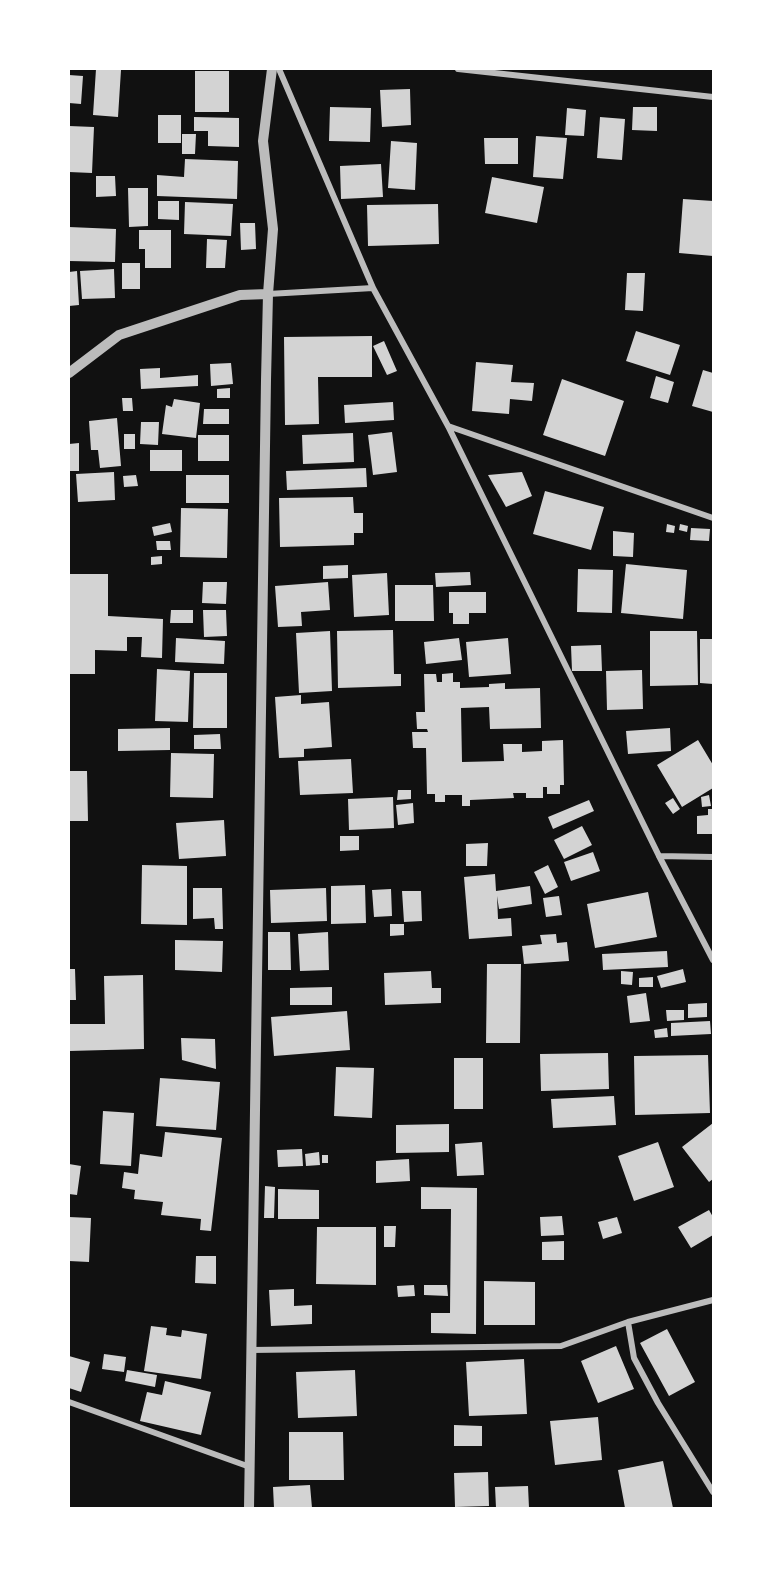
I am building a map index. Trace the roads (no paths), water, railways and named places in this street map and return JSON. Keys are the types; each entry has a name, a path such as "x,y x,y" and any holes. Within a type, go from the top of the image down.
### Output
{"street":[{"path":"249,1508 268,294 273,229 263,141 272,69"},
{"path":"279,69 373,288 448,426 659,856 713,960"},
{"path":"458,69 713,97"},
{"path":"69,372 119,335 240,294 373,288"},
{"path":"448,426 713,518"},
{"path":"659,856 713,857"},
{"path":"251,1350 561,1346 628,1322 713,1299"},
{"path":"628,1322 634,1358 658,1403 713,1492"},
{"path":"69,1402 250,1467"}]}
